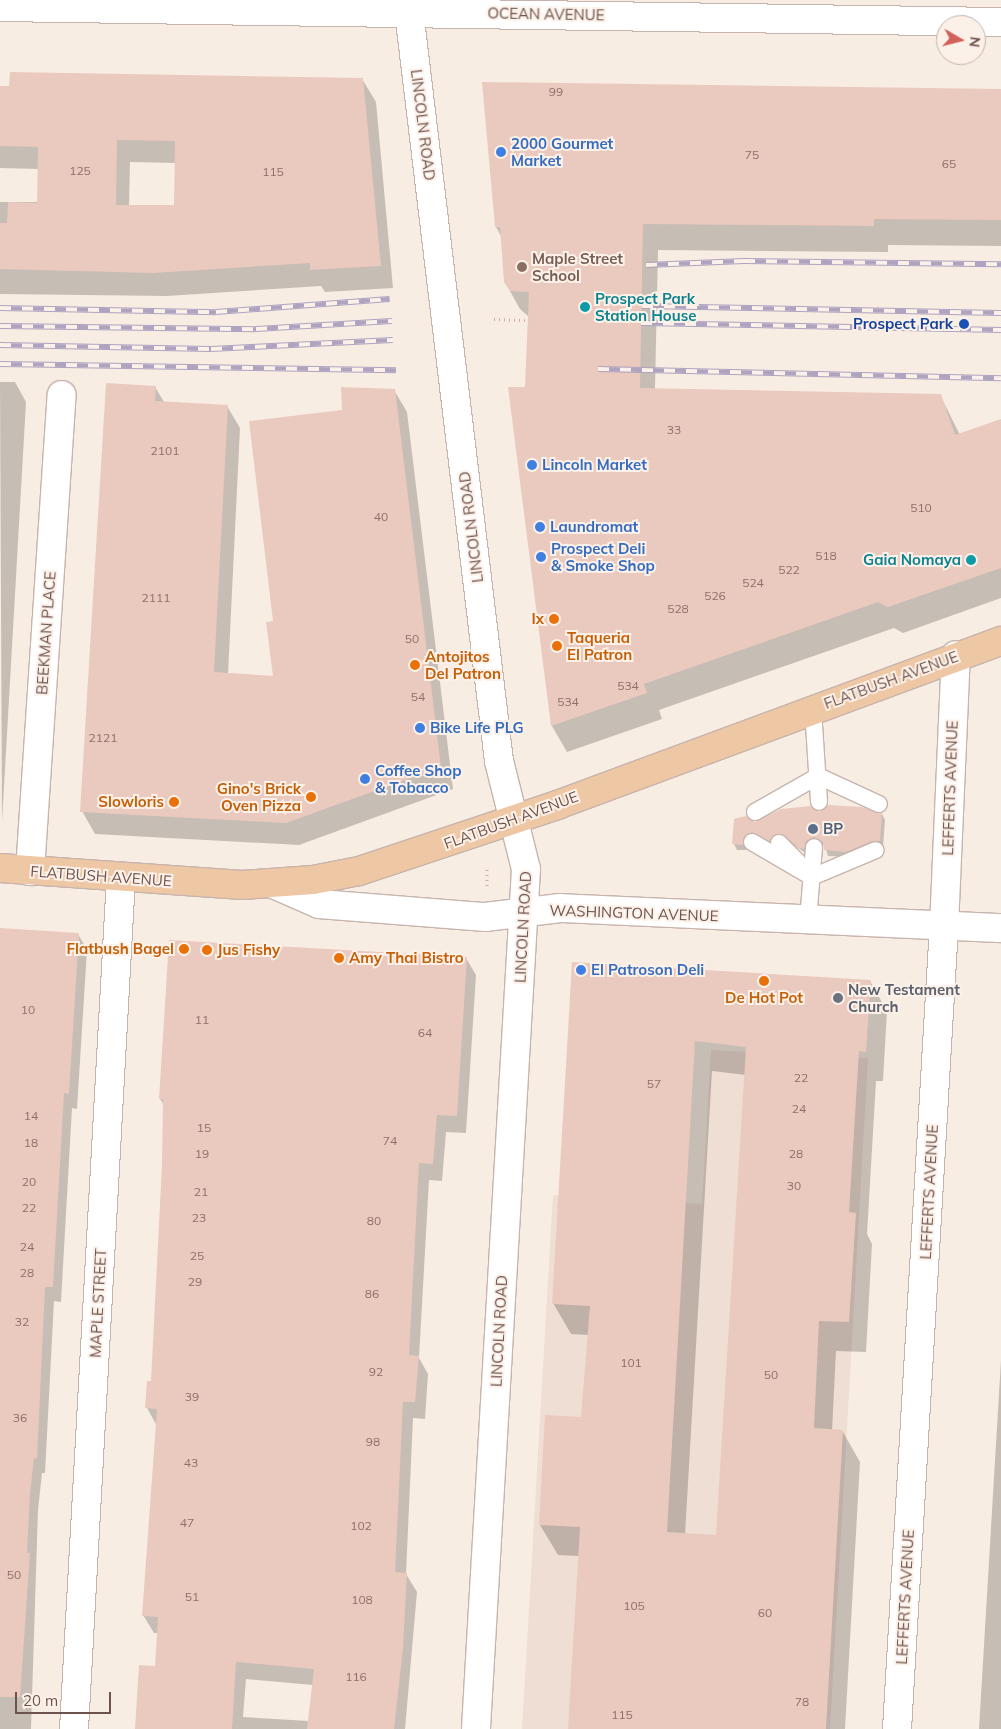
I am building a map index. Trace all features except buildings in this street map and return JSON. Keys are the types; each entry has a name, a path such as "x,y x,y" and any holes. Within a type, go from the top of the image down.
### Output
{"main road":[{"name":"FLATBUSH AVENUE","path":"0,868 242,885 273,884 359,871 557,805 956,655 1001,641"}],"street":[{"name":"OCEAN AVENUE","path":"0,7 408,6 1001,22"},
{"name":"LINCOLN ROAD","path":"408,6 499,761 526,856 525,912 476,1729"},
{"name":"BEEKMAN PLACE","path":"30,871 62,395"},
{"name":"LEFFERTS AVENUE","path":"897,1729 944,927 956,655"},
{"name":"MAPLE STREET","path":"74,1729 121,877"},
{"name":"WASHINGTON AVENUE","path":"273,884 319,904 485,917 560,908 944,927 1001,928"}],"lane":[{"path":"813,709 819,802"},
{"path":"818,776 859,802"},
{"path":"818,776 879,804"},
{"path":"782,808 818,776"},
{"path":"755,812 818,776"},
{"path":"752,842 812,877"},
{"path":"779,843 812,877"},
{"path":"812,877 856,846"},
{"path":"808,920 814,847"},
{"path":"812,877 876,850"}],"path":[{"path":"494,319 528,320"}],"shaded area":[{"path":"711,1050 868,1058 830,1729 522,1729 553,1195 702,1204"}],"railway":[{"path":"646,265 744,261 1001,264"},
{"path":"0,308 216,312 390,299"},
{"path":"642,306 1001,313"},
{"path":"0,326 256,329 392,321"},
{"path":"641,323 1001,330"},
{"path":"0,345 211,349 393,340"},
{"path":"0,364 396,370"},
{"path":"598,369 1001,378"}],"place":[{"name":"2000 Gourmet Market","path":"501,152"},
{"name":"Maple Street School","path":"522,267"},
{"name":"Prospect Park Station House","path":"585,307"},
{"name":"Prospect Park","path":"964,324"},
{"name":"Lincoln Market","path":"532,465"},
{"name":"Laundromat","path":"540,527"},
{"name":"Prospect Deli & Smoke Shop","path":"541,557"},
{"name":"Gaia Nomaya","path":"971,560"},
{"name":"Ix","path":"554,619"},
{"name":"Taqueria El Patron","path":"557,646"},
{"name":"Antojitos Del Patron","path":"415,665"},
{"name":"Bike Life PLG","path":"420,728"},
{"name":"Coffee Shop & Tobacco","path":"365,779"},
{"name":"Gino's Brick Oven Pizza","path":"311,797"},
{"name":"Slowloris","path":"174,802"},
{"name":"BP","path":"813,829"},
{"name":"Flatbush Bagel","path":"184,949"},
{"name":"Jus Fishy","path":"207,950"},
{"name":"Amy Thai Bistro","path":"339,958"},
{"name":"El Patroson Deli","path":"581,970"},
{"name":"De Hot Pot","path":"764,981"},
{"name":"New Testament Church","path":"838,998"}]}
